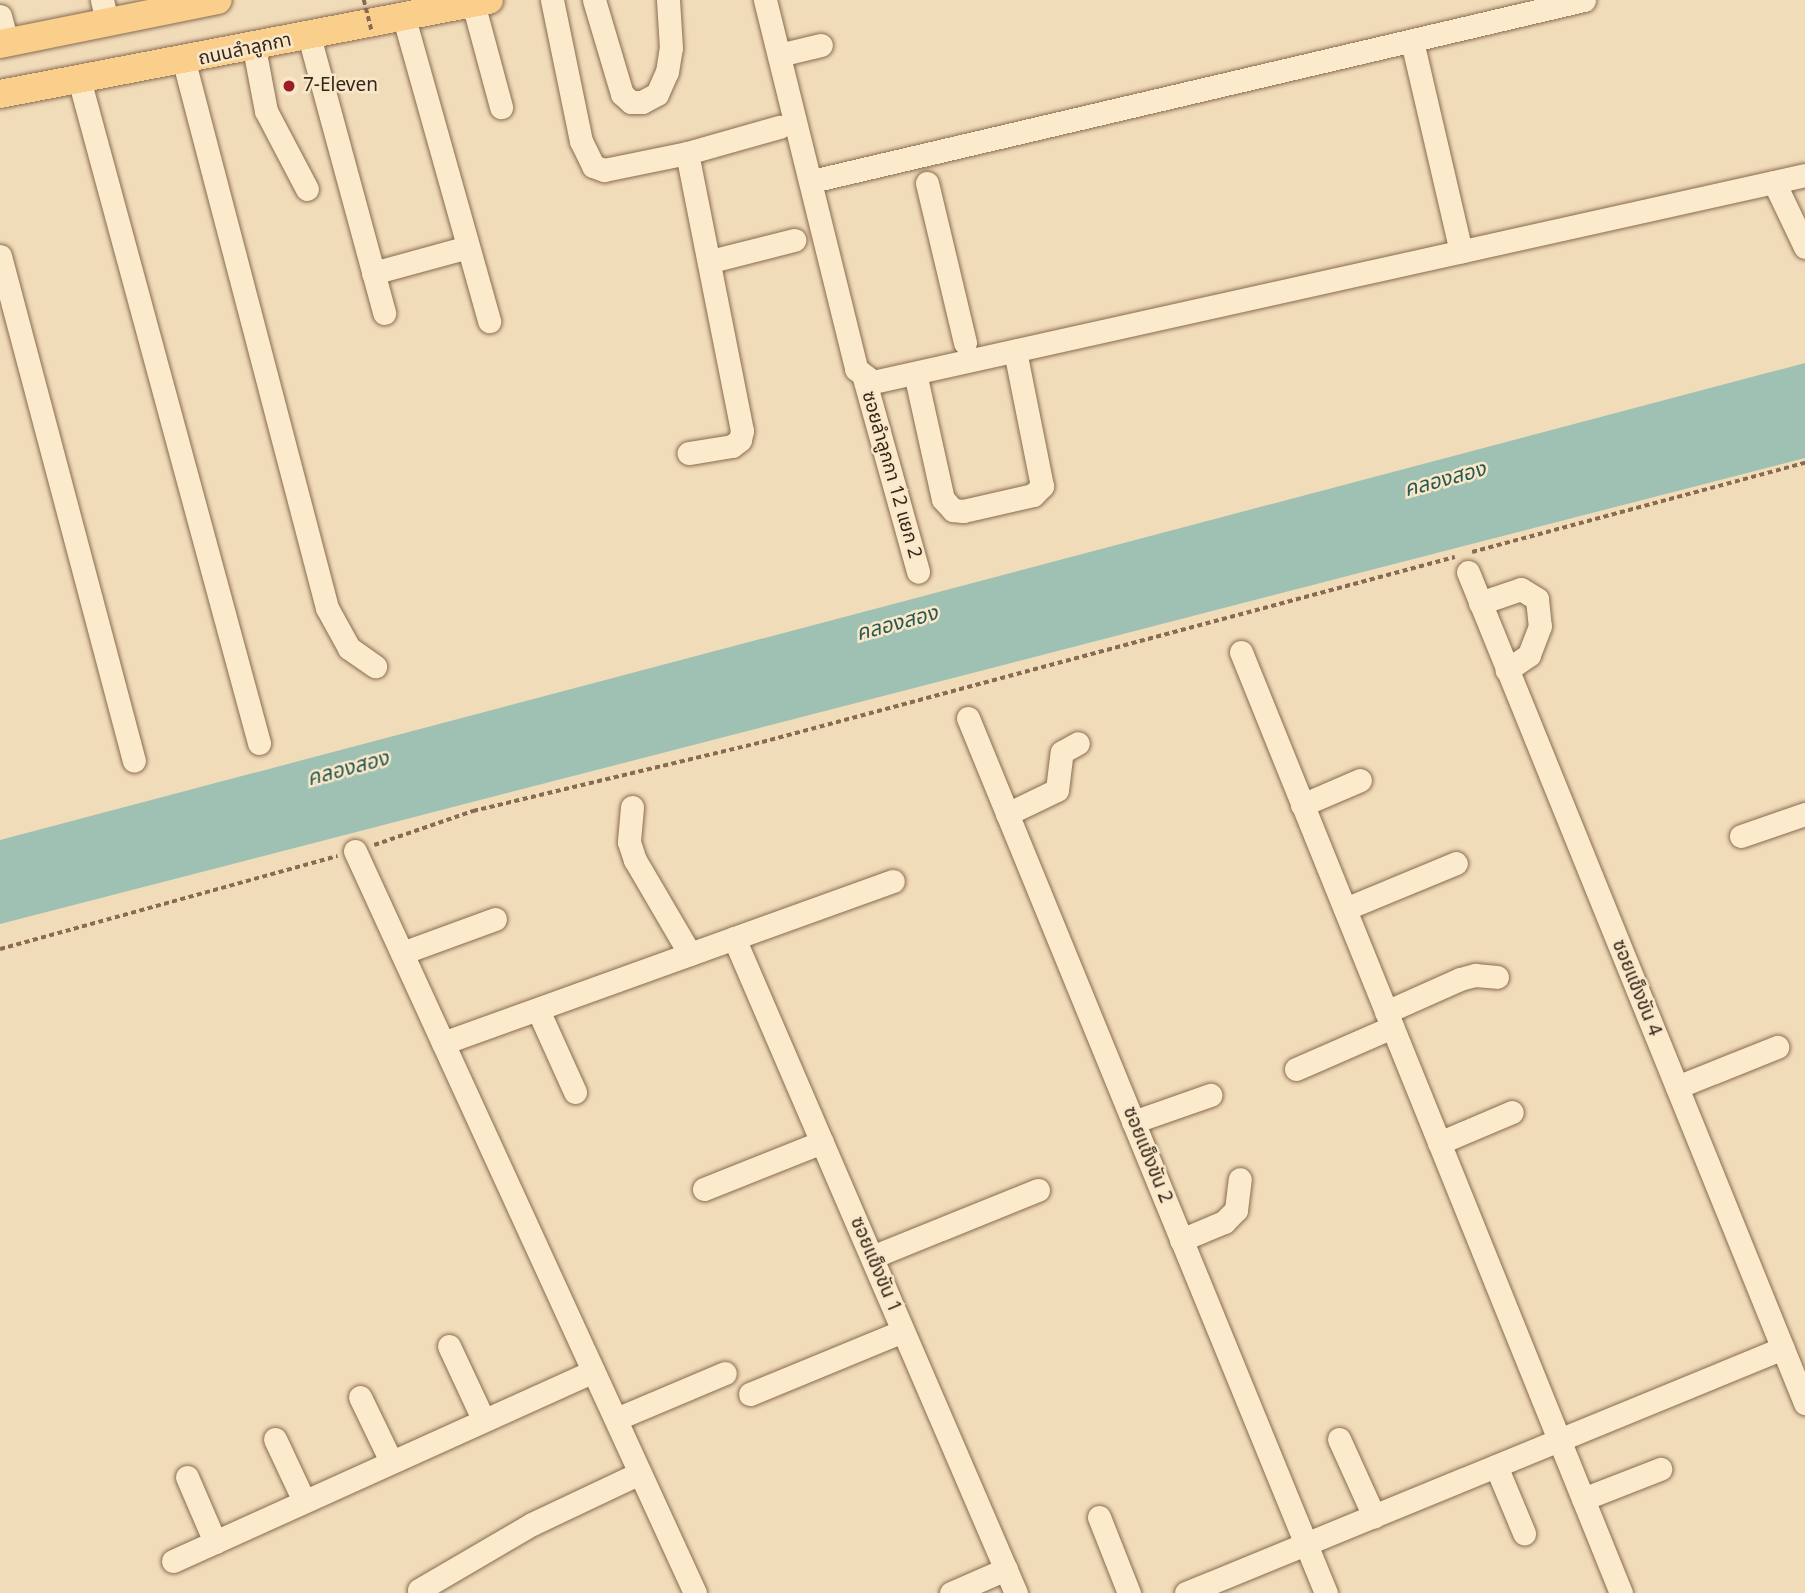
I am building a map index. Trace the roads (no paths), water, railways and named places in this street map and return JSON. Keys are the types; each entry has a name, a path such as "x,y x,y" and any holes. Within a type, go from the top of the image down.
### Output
{"main road":[{"path":"2,34 105,11 218,0"},
{"name":"ถนนลำลูกกา","path":"0,94 184,62 481,2"}],"street":[{"path":"552,0 581,141 593,166 604,170 687,153 779,127"},
{"path":"594,0 622,94 631,102 642,102 657,94 667,72 671,48 668,0"},
{"name":"ซอยลําลูกกา 12 แยก 2","path":"765,0 812,180 856,369 863,378 918,572"},
{"path":"812,180 1584,0"},
{"path":"481,2 501,107"},
{"path":"404,18 489,321"},
{"path":"309,36 384,313"},
{"path":"1412,41 1461,251"},
{"path":"779,55 821,46"},
{"path":"254,48 266,111 307,189"},
{"path":"184,62 327,608 349,648 375,666"},
{"path":"79,79 259,743"},
{"path":"687,153 712,261 742,431 740,440 732,446 689,453"},
{"path":"863,378 873,382 1805,175"},
{"path":"1774,182 1805,247"},
{"path":"927,183 965,343"},
{"path":"712,261 794,240"},
{"path":"373,273 468,247"},
{"path":"0,256 134,761"},
{"path":"926,370 953,348 965,343 986,341 1009,352"},
{"path":"926,370 943,499 953,510 964,511 1033,495 1042,486 1009,352"},
{"name":"ซอยแข็งขัน 4","path":"1464,560 1805,1403"},
{"path":"1480,603 1508,589 1531,592 1537,599 1540,626 1529,655 1507,670"},
{"path":"1241,652 1621,1593"},
{"name":"ซอยแข็งขัน 2","path":"968,718 1326,1593"},
{"path":"1007,814 1057,790 1062,752 1078,744"},
{"path":"1302,805 1360,780"},
{"path":"632,807 629,842 635,860 690,954"},
{"path":"1741,836 1802,822"},
{"path":"355,851 695,1593"},
{"path":"1345,909 1456,863"},
{"path":"443,1043 893,881"},
{"path":"402,953 495,919"},
{"name":"ซอยแข็งขัน 1","path":"734,938 1016,1593"},
{"path":"1296,1069 1460,979 1475,975 1497,977"},
{"path":"538,1010 575,1092"},
{"path":"1677,1087 1777,1047"},
{"path":"1133,1122 1210,1095"},
{"path":"1439,1143 1512,1112"},
{"path":"704,1189 822,1142"},
{"path":"1181,1240 1224,1222 1236,1210 1240,1180"},
{"path":"872,1257 1038,1190"},
{"path":"750,1394 904,1331"},
{"path":"449,1346 483,1419"},
{"path":"1186,1593 1783,1348"},
{"path":"173,1561 593,1371"},
{"path":"616,1419 724,1373"},
{"path":"360,1396 391,1461"},
{"path":"275,1439 304,1501"},
{"path":"1339,1439 1374,1516"},
{"path":"1496,1466 1524,1533"},
{"path":"1583,1499 1660,1469"},
{"path":"419,1590 532,1524 640,1473"},
{"path":"187,1477 215,1542"},
{"path":"1099,1517 1129,1593"},
{"path":"951,1593 1006,1569"}],"water":[{"name":"คลองสอง","path":"1805,363 1805,458 0,924 0,840"}],"place":[{"name":"7-Eleven","path":"289,86"}]}
